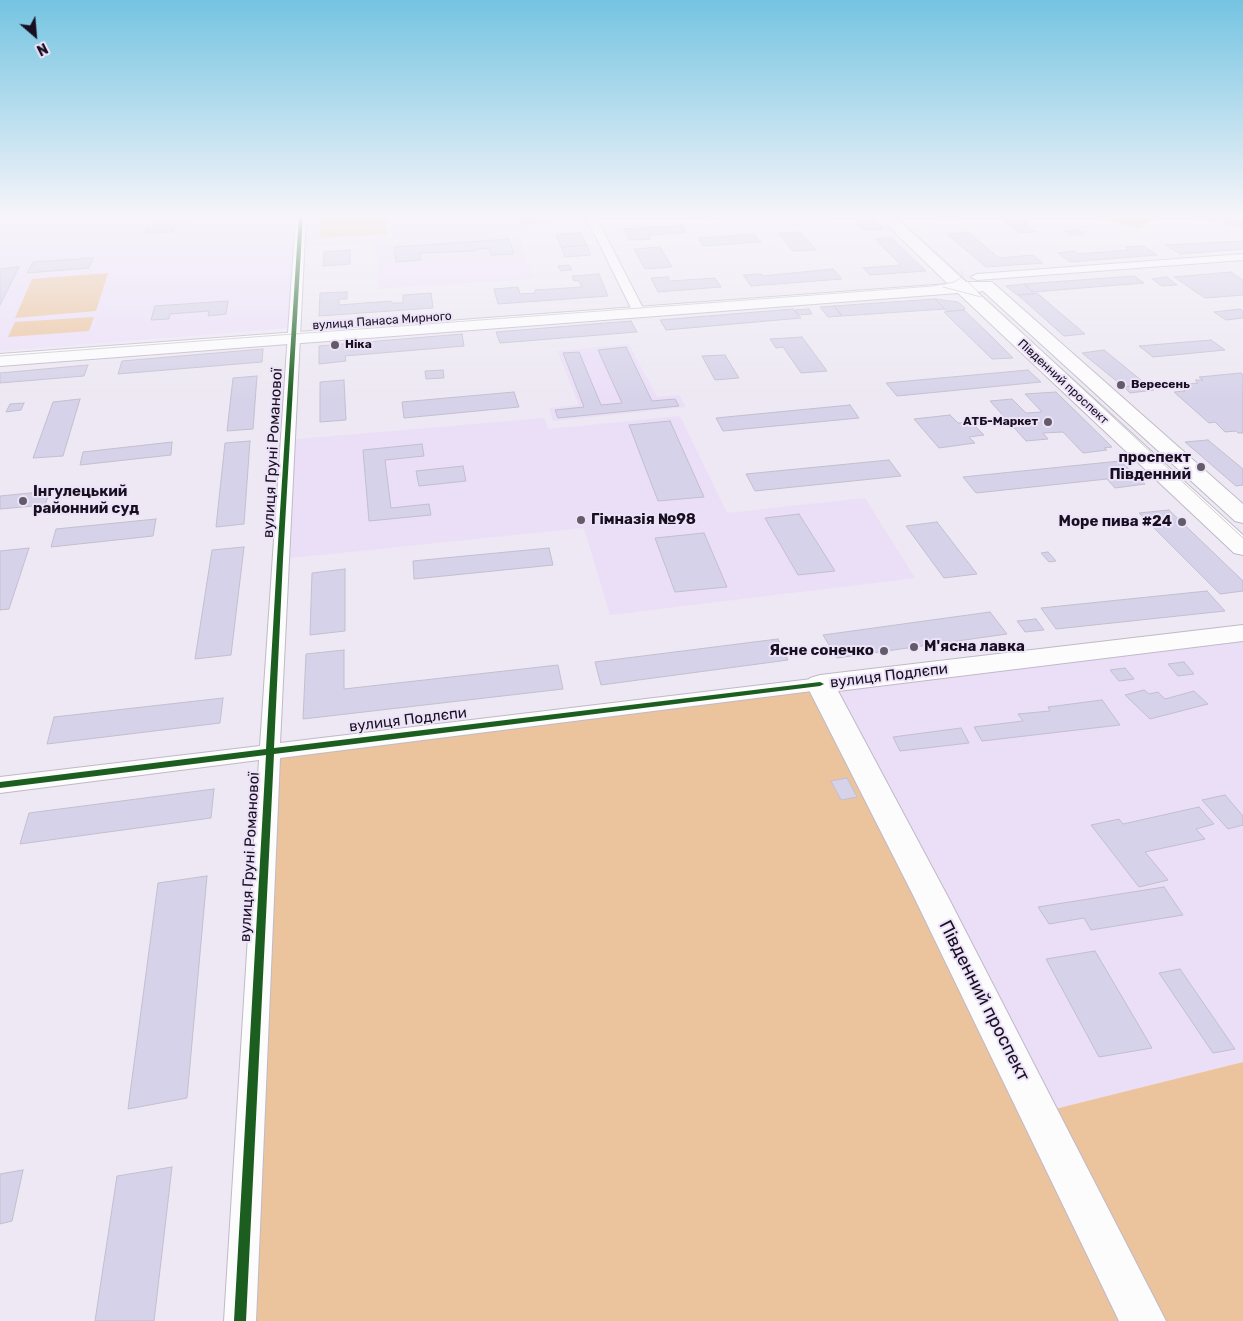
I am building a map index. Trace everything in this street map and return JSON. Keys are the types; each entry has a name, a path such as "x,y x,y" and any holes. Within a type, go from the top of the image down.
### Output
{"main road":[{"name":"Південний проспект","path":"962,277 1243,516"},
{"name":"Південний проспект","path":"964,277 1243,548"},
{"name":"вулиця Панаса Мирного","path":"0,351 293,333 969,282"},
{"name":"вулиця Панаса Мирного","path":"0,360 293,333"},
{"name":"вулиця Подлєпи","path":"820,684 1243,633"},
{"name":"Південний проспект","path":"820,684 936,906 1142,1321"}],"street":[{"name":"вулиця Груні Романової","path":"240,1321 297,277"},
{"path":"621,277 637,307"},
{"name":"вулиця Панаса Мирного","path":"969,282 1028,277"},
{"name":"вулиця Подлєпи","path":"0,785 820,684"}],"shaded area":[{"path":"0,277 296,277 293,328 0,351"},
{"path":"107,277 96,311 15,318 32,279"},
{"path":"378,277 532,277 533,279 379,289"},
{"path":"94,317 89,331 8,337 15,322"},
{"path":"629,344 657,397 679,395 686,407 553,421 549,408 579,405 557,351"},
{"name":"Гімназія №98","path":"680,416 727,513 865,498 915,578 610,615 584,528 280,559 287,440 544,418 548,429"},
{"path":"1243,633 1243,1062 1039,1113 820,684"},
{"path":"820,684 1039,1113 1243,1062 1243,1321 240,1321 270,751"}],"building":[{"path":"0,277 14,277 0,305"},
{"path":"572,277 600,277 608,296 498,304 494,289 518,287 520,294 535,293 535,290 582,287 579,281 574,281"},
{"path":"668,277 670,281 715,278 721,287 658,292 651,278"},
{"path":"744,277 840,277 842,279 751,286"},
{"path":"1125,277 1135,277 1144,283 1033,292 1024,284"},
{"path":"1167,277 1177,285 1162,286 1152,279"},
{"path":"1174,277 1238,277 1243,280 1243,295 1205,298"},
{"path":"1024,284 1035,294 1017,295 1006,286"},
{"path":"347,292 347,299 339,299 339,305 391,301 392,303 403,303 403,295 431,293 433,308 319,316 320,293"},
{"path":"1037,293 1085,334 1064,336 1018,295"},
{"path":"935,299 945,309 842,316 834,306"},
{"path":"935,299 958,302 965,308 964,310 947,311"},
{"path":"228,301 226,314 208,316 209,311 170,314 169,319 151,320 155,306"},
{"path":"834,306 842,316 828,317 820,307"},
{"path":"793,309 801,318 666,330 660,320"},
{"path":"809,309 812,314 798,315 795,310"},
{"path":"1240,309 1243,311 1243,318 1226,320 1214,312"},
{"path":"964,310 1013,358 992,359 944,312"},
{"path":"631,321 637,332 500,343 496,332"},
{"path":"462,334 464,346 345,356 346,361 319,364 319,346"},
{"path":"802,337 827,371 801,373 783,347 776,348 770,339"},
{"path":"1211,340 1225,350 1153,357 1139,346"},
{"path":"626,347 652,401 675,399 679,406 558,418 555,410 584,407 563,353 579,352 601,405 622,403 598,350"},
{"path":"263,349 262,362 118,374 122,361"},
{"path":"1104,350 1147,385 1124,387 1082,353"},
{"path":"725,355 739,378 715,380 702,356"},
{"path":"88,365 84,376 0,383 0,373"},
{"path":"443,370 444,378 426,379 425,371"},
{"path":"1028,370 1041,382 897,396 886,383"},
{"path":"1241,373 1243,375 1243,433 1236,431 1225,432 1215,422 1209,423 1174,392 1185,391 1178,385 1198,383 1195,380 1203,380 1199,377"},
{"path":"257,376 253,429 227,431 233,378"},
{"path":"344,380 346,420 320,422 320,382"},
{"path":"1147,385 1154,390 1130,393 1124,387"},
{"path":"514,392 519,407 404,418 402,402"},
{"name":"АТБ-Маркет","path":"1056,392 1112,447 1104,448 1107,450 1083,453 1063,432 1043,433 1048,439 1026,441 990,401 1012,399 1026,413 1042,412 1025,394"},
{"path":"80,399 63,456 33,458 53,402"},
{"path":"24,403 21,410 6,412 10,404"},
{"path":"850,405 859,418 723,431 716,418"},
{"path":"950,415 958,423 971,422 984,435 969,437 975,443 939,448 914,419"},
{"path":"670,421 704,497 658,501 629,425"},
{"path":"1208,440 1243,469 1243,485 1236,486 1185,442"},
{"path":"250,441 244,524 216,527 225,443"},
{"path":"172,442 171,455 80,465 83,452"},
{"path":"422,444 424,456 385,460 391,508 429,504 431,515 369,521 363,450"},
{"path":"889,460 901,476 755,491 746,474"},
{"path":"1120,461 1145,484 1115,488 1107,479 976,493 963,477"},
{"path":"463,466 466,481 419,486 416,471"},
{"name":"Інгулецький районний суд","path":"50,491 45,505 0,509 0,496"},
{"path":"1169,510 1243,581 1243,591 1220,594 1139,513"},
{"path":"799,514 835,571 798,575 765,518"},
{"path":"156,519 153,536 51,547 56,529"},
{"path":"937,522 977,574 944,578 906,526"},
{"path":"704,533 727,587 675,592 655,538"},
{"path":"244,547 231,655 195,659 212,550"},
{"path":"29,548 9,609 0,610 0,551"},
{"path":"549,548 553,565 414,579 413,561"},
{"path":"1048,552 1056,561 1049,562 1041,553"},
{"path":"345,569 345,631 310,635 312,573"},
{"path":"1207,591 1225,611 1056,629 1041,608"},
{"path":"990,612 1007,634 837,658 823,635"},
{"path":"1036,619 1044,630 1025,632 1017,621"},
{"path":"778,639 788,660 601,685 595,662"},
{"path":"344,650 344,689 558,665 563,689 303,719 306,654"},
{"path":"1184,662 1194,674 1178,676 1168,664"},
{"path":"1125,668 1134,679 1119,681 1110,670"},
{"path":"1144,690 1149,694 1158,692 1165,699 1194,691 1208,704 1150,719 1125,695"},
{"path":"223,698 220,723 47,744 54,717"},
{"path":"1102,700 1120,725 982,741 974,727 1023,721 1018,714 1050,711 1048,707"},
{"path":"961,728 969,743 900,751 893,737"},
{"path":"847,778 857,797 841,800 831,781"},
{"path":"214,789 211,818 20,844 29,813"},
{"path":"1225,795 1243,816 1243,825 1228,829 1202,800"},
{"path":"1199,807 1214,824 1196,829 1205,839 1145,852 1168,880 1139,887 1091,825 1119,819 1123,824"},
{"path":"207,876 187,1098 128,1109 158,883"},
{"path":"1164,887 1183,915 1091,930 1084,918 1049,924 1038,907"},
{"path":"1095,951 1152,1048 1099,1057 1046,959"},
{"path":"1180,969 1235,1049 1213,1053 1159,973"},
{"path":"172,1167 154,1321 95,1321 117,1176"},
{"path":"23,1170 12,1221 0,1224 0,1174"}],"tram line":[{"path":"0,356 933,286 954,282 962,277"},
{"path":"962,277 1243,538"},
{"path":"943,287 981,297"}],"cycle path":[{"path":"240,1321 280,559 297,277"},
{"path":"0,785 820,684"}],"place":[{"name":"Ніка","path":"335,345"},
{"name":"Вересень","path":"1121,385"},
{"name":"АТБ-Маркет","path":"1048,422"},
{"name":"проспект Південний","path":"1201,467"},
{"name":"Інгулецький районний суд","path":"23,501"},
{"name":"Гімназія №98","path":"581,520"},
{"name":"Море пива #24","path":"1182,522"},
{"name":"М'ясна лавка","path":"914,647"},
{"name":"Ясне сонечко","path":"884,651"}]}
